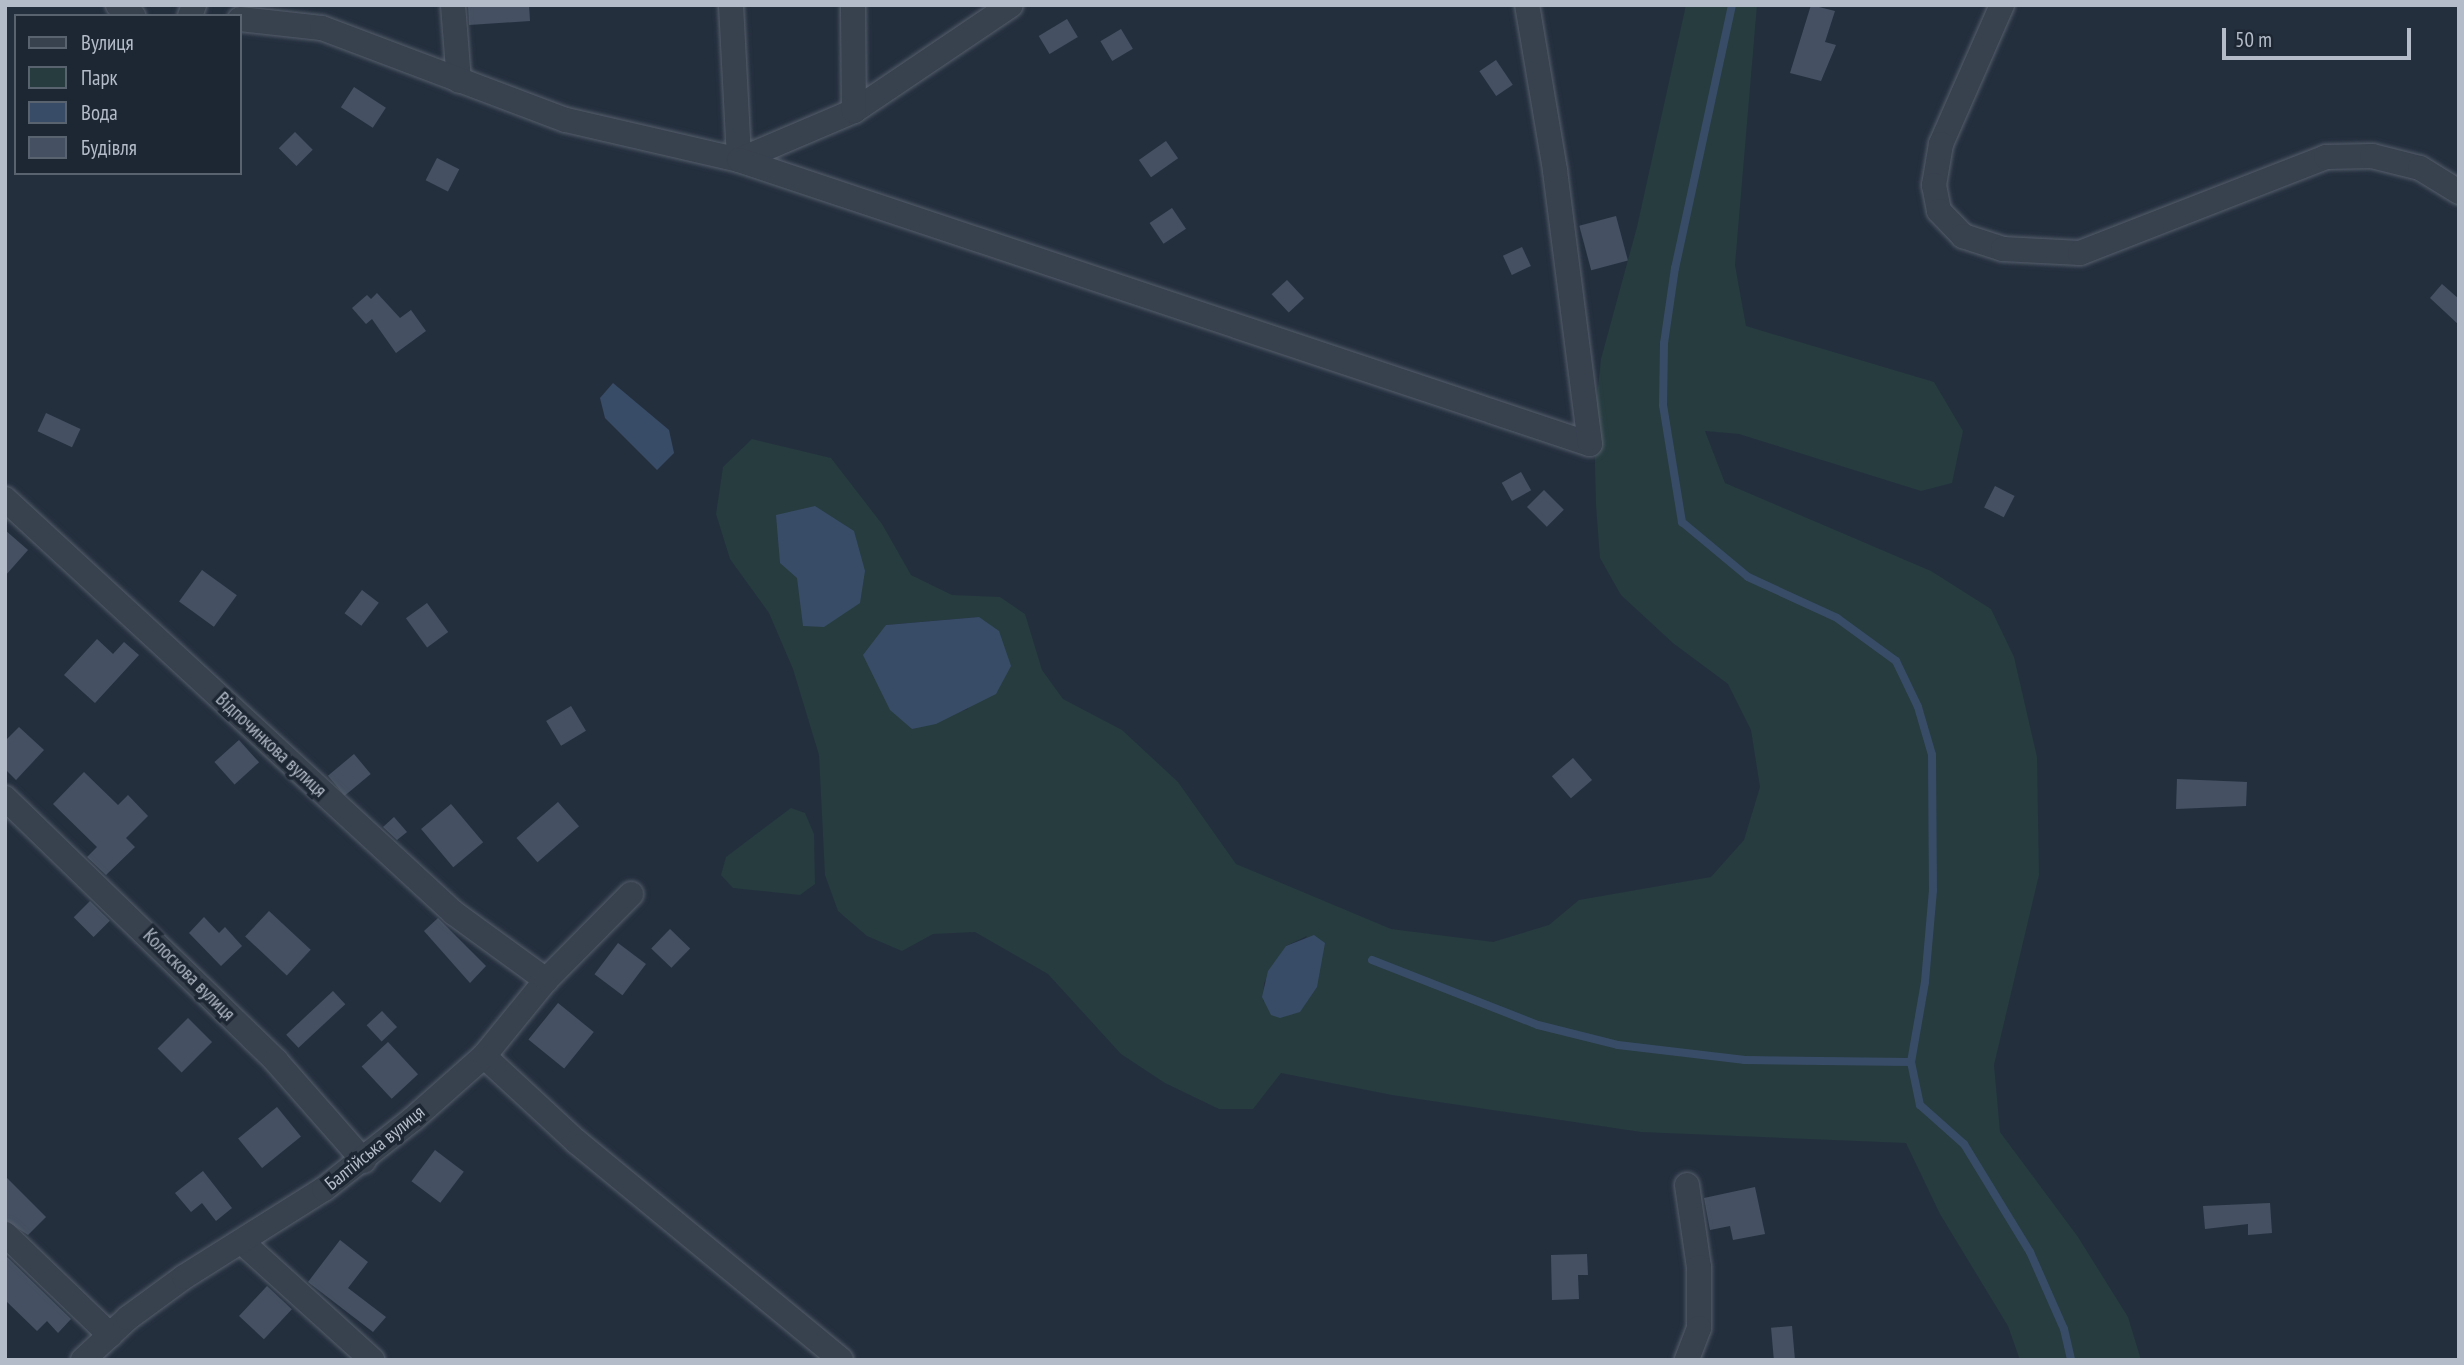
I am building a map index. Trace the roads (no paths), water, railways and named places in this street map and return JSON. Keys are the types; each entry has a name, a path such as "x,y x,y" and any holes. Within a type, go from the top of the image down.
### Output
{"street":[{"path":"453,5 459,81"},
{"path":"731,5 739,160"},
{"path":"853,5 854,111"},
{"path":"739,160 854,111 1011,5"},
{"path":"242,19 322,28 566,120 739,160 1590,444 1555,170 1527,5"},
{"path":"2002,5 1941,144 1934,185 1939,211 1963,236 2003,249 2080,253 2145,232 2326,157 2372,156 2420,168 2459,192"},
{"name":"Відпочинкова вулиця","path":"5,499 454,913 546,980"},
{"name":"Колоскова вулиця","path":"5,798 276,1061 364,1161"},
{"name":"Балтійська вулиця","path":"83,1360 110,1335 184,1277 243,1242 364,1161 484,1056 546,980 631,894"},
{"path":"484,1056 577,1142 841,1360"},
{"path":"1687,1185 1699,1268 1699,1328 1687,1360"},
{"path":"5,1234 110,1335"},
{"path":"243,1242 372,1360"}],"water":[{"path":"613,383 669,430 674,453 657,470 605,418 600,398"},
{"path":"815,506 854,531 865,571 860,603 824,627 803,626 797,578 780,563 776,515"},
{"path":"979,617 999,631 1011,666 996,694 936,724 912,729 890,710 863,655 886,625"},
{"path":"1314,935 1325,943 1317,987 1300,1012 1280,1018 1271,1015 1262,997 1268,971 1286,946"}],"waterway":[{"path":"1732,5 1675,268 1664,343 1663,405 1682,522 1748,577 1837,618 1896,661 1918,707 1932,755 1933,890 1925,982 1911,1062 1920,1105 1964,1144 2030,1252 2064,1329 2071,1360"},
{"path":"1372,960 1538,1025 1618,1045 1745,1060 1911,1062"}]}
